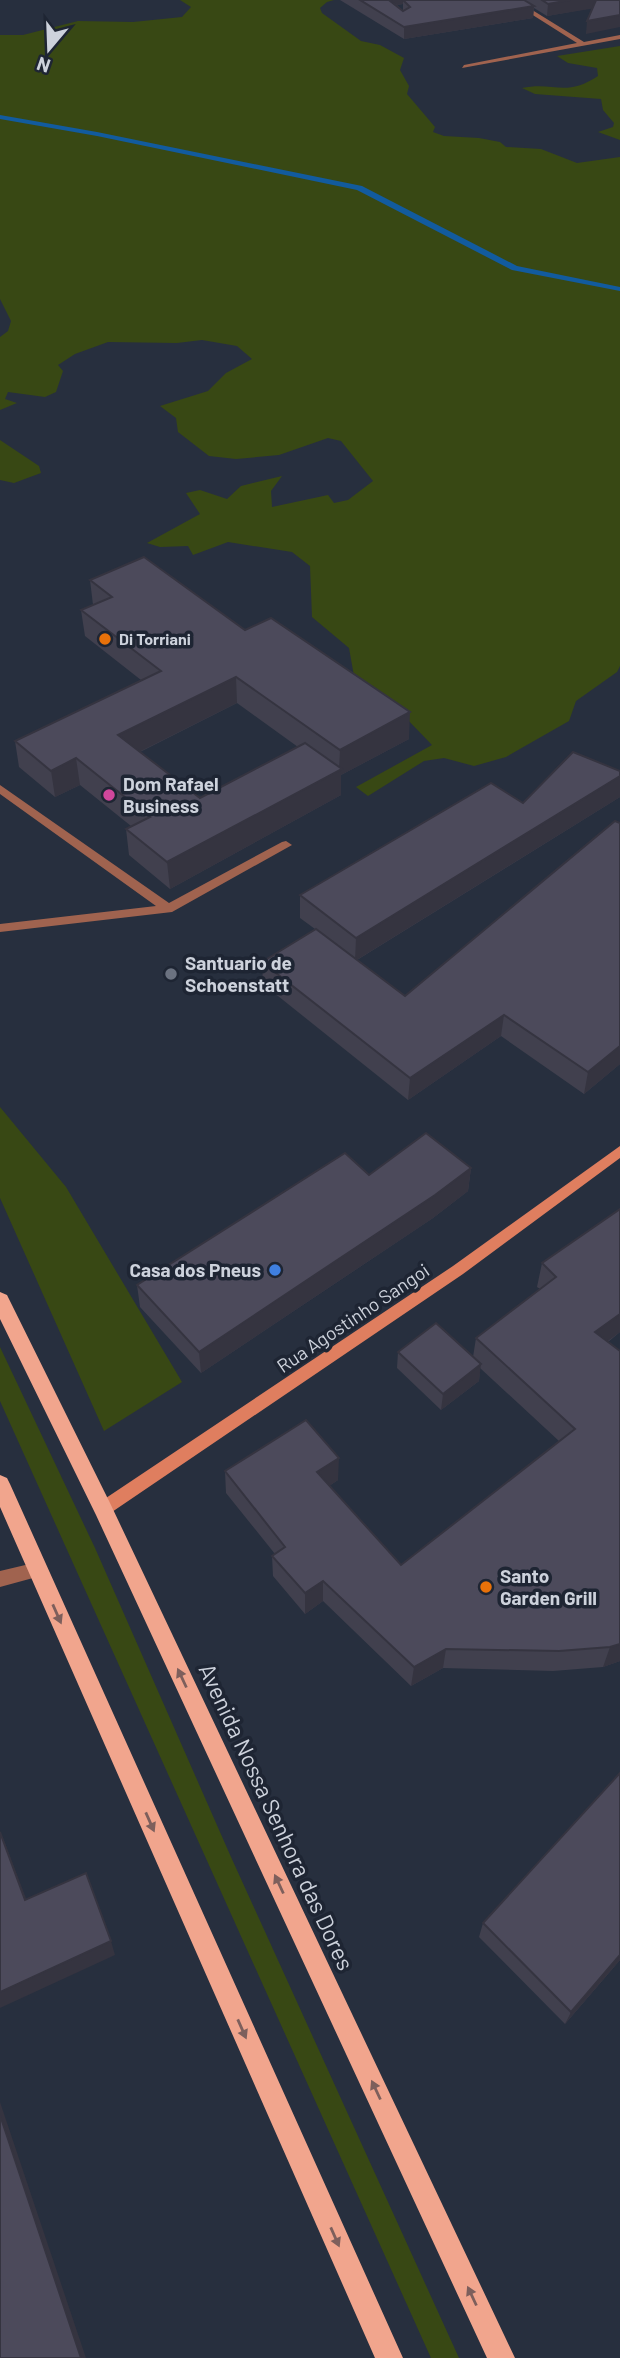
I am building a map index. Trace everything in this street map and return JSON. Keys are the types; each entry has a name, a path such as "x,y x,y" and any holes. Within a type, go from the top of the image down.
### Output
{"main road":[{"name":"Avenida Nossa Senhora das Dores","path":"0,1300 103,1509 501,2358"},
{"path":"0,1484 389,2358"}],"street":[{"path":"512,0 583,44"},
{"path":"464,67 620,37"},
{"path":"0,789 168,909"},
{"path":"0,928 168,909 286,845"},
{"name":"Rua Agostinho Sangoi","path":"103,1509 458,1270 620,1151"},
{"path":"0,1579 38,1570"}],"green space":[{"path":"180,0 334,0 320,8 322,13 361,41 380,45 404,58 400,70 409,86 407,94 435,127 433,132 444,136 500,142 506,147 541,149 577,163 620,157 620,666 617,672 576,701 569,721 506,757 474,766 444,758 424,761 368,796 356,787 432,745 405,717 354,676 349,648 312,617 310,566 292,552 228,542 193,555 188,546 160,547 147,543 200,514 186,493 200,490 227,499 241,486 282,476 271,491 272,507 328,495 334,503 348,500 373,481 341,441 328,438 279,455 236,459 209,456 178,432 176,418 160,406 208,391 226,373 252,359 237,346 202,340 177,343 108,342 75,354 58,365 63,371 56,392 45,397 8,392 5,399 17,403 0,410 0,337 8,331 11,321 0,299 0,35 23,35 78,21 133,22 182,17 191,7"},
{"path":"620,46 620,140 598,132 613,127 614,123 603,110 601,99 535,94 522,88 568,88 587,83 598,76 597,68 568,63 557,56"},
{"path":"0,440 39,466 41,473 14,483 0,480"},
{"path":"0,1107 66,1187 182,1382 104,1431 0,1198"},
{"path":"0,1347 95,1548 231,1857 459,2358 431,2358 0,1401"}],"building":[{"path":"360,0 391,0 403,11 410,7 403,0 524,0 534,6 404,27"},
{"path":"542,0 570,0 548,4"},
{"path":"596,0 620,0 620,15 587,21"},
{"path":"144,557 245,630 271,618 410,712 340,750 236,677 118,735 200,798 305,743 342,769 167,862 126,829 150,817 76,758 51,771 15,741 161,671 81,610 112,597 90,580"},
{"path":"573,752 620,771 620,776 356,938 300,895 491,783 523,803"},
{"path":"615,821 620,823 620,1046 588,1072 504,1015 410,1078 262,962 316,929 405,996"},
{"name":"Casa dos Pneus","path":"426,1133 471,1168 435,1195 199,1352 137,1285 345,1153 369,1175"},
{"path":"620,1209 620,1314 595,1332 620,1351 620,1644 559,1651 446,1649 414,1667 323,1581 305,1593 272,1556 285,1547 225,1471 306,1420 339,1458 317,1472 401,1565 575,1429 476,1338 556,1277 542,1263"},
{"path":"436,1323 481,1364 443,1394 398,1352"},
{"path":"620,1773 620,1955 571,2012 483,1923"},
{"path":"0,1832 25,1900 86,1873 111,1941 0,1992"},
{"path":"0,2115 81,2358 0,2358"}],"waterway":[{"path":"0,117 97,134 359,188 515,268 620,289"}],"place":[{"name":"Di Torriani","path":"105,639"},
{"name":"Dom Rafael Business","path":"109,795"},
{"name":"Santuario de Schoenstatt","path":"171,974"},
{"name":"Casa dos Pneus","path":"275,1270"},
{"name":"Santo Garden Grill","path":"486,1587"}]}
